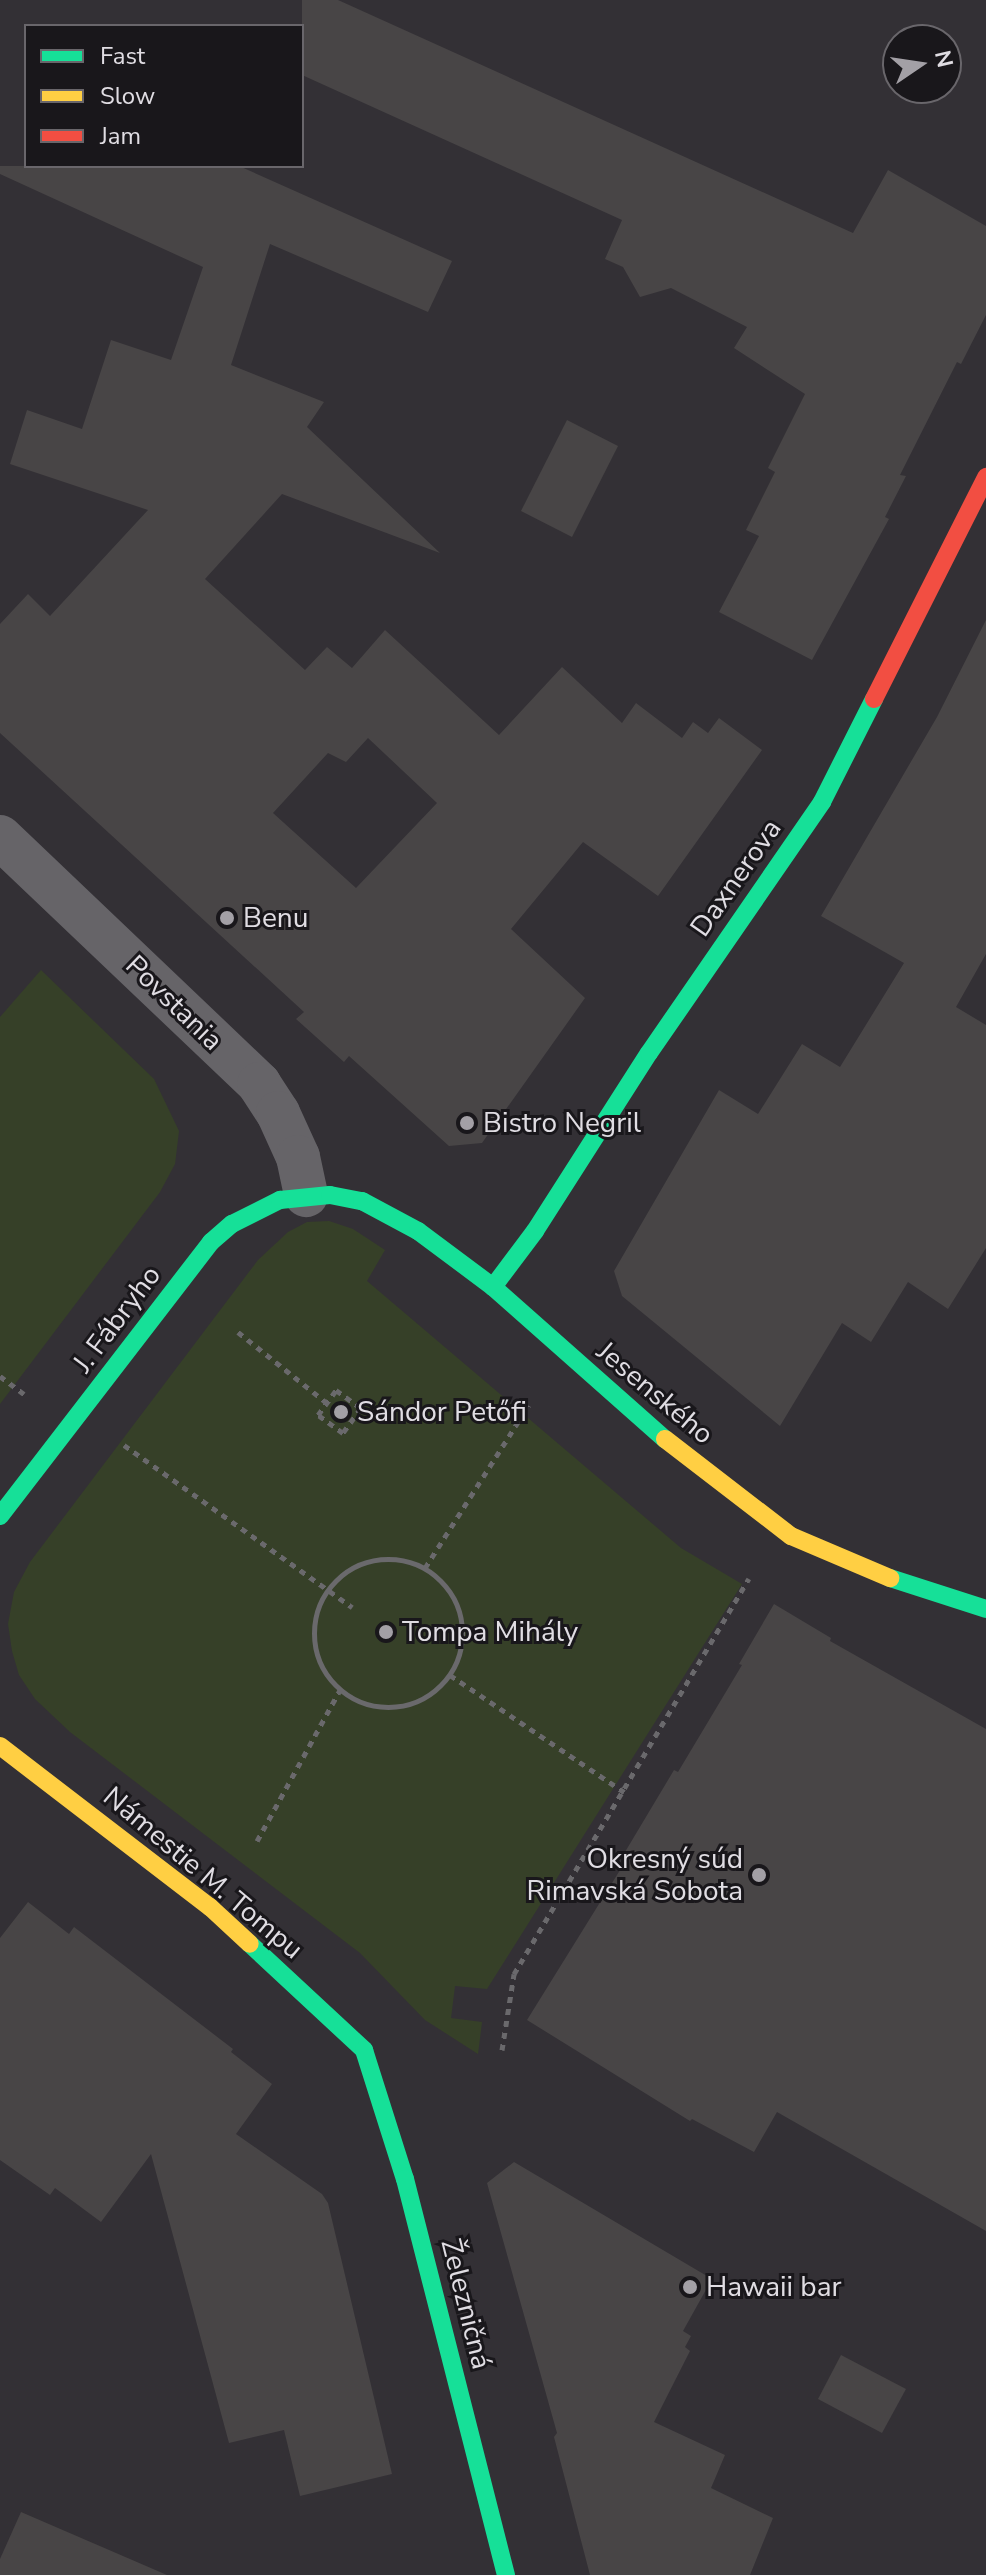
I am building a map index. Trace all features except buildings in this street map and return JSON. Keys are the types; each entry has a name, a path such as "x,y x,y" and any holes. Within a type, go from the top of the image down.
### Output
{"street":[{"name":"Daxnerova","path":"493,1287 535,1231 649,1053 822,802 986,477"},
{"name":"Povstania","path":"0,837 259,1084 278,1113 298,1157 306,1195"},
{"name":"Jesenského","path":"306,1195 362,1201 387,1211 493,1287 679,1452 791,1536 893,1579 986,1609"},
{"name":"J. Fábryho","path":"0,1516 211,1242 255,1210 306,1195"},
{"name":"Námestie M. Tompu","path":"0,1746 210,1907 364,2050"},
{"name":"Železničná","path":"364,2050 405,2179 506,2575"}],"path":[{"path":"238,1332 327,1403"},
{"path":"0,1376 24,1394"},
{"path":"336,1390 361,1408 343,1433 318,1415 327,1403 336,1390"},
{"path":"425,1568 529,1405"},
{"path":"124,1445 352,1607"},
{"path":"394,1558 425,1568 444,1584 457,1604 463,1629 460,1653 450,1675 418,1701 398,1707 377,1707 340,1690 320,1662 315,1645 318,1610 327,1589 347,1570 378,1559 394,1558"},
{"path":"502,2050 514,1974 749,1579"},
{"path":"450,1675 624,1792"},
{"path":"257,1841 340,1690"}],"green space":[{"path":"41,970 154,1079 179,1131 175,1164 160,1192 0,1404 0,1017"},
{"path":"329,1221 353,1229 385,1250 367,1281 681,1548 742,1584 487,1989 455,1986 451,2018 482,2022 478,2054 425,2020 360,1953 70,1732 35,1699 19,1675 12,1651 8,1624 14,1592 30,1562 258,1260 288,1232 307,1222"}],"traffic: fast":[{"path":"493,1287 535,1231 649,1053 822,802 874,699"},
{"path":"0,1516 211,1242 232,1224 280,1200 330,1195 362,1201 418,1231 493,1287 665,1439"},
{"path":"890,1578 986,1609"},
{"path":"250,1944 364,2050 405,2179 506,2575"}],"traffic: slow":[{"path":"665,1439 791,1536 890,1578"},
{"path":"0,1746 210,1907 250,1944"}],"traffic: jam":[{"path":"874,699 986,477"}],"place":[{"name":"Benu","path":"227,918"},
{"name":"Bistro Negril","path":"467,1123"},
{"name":"Sándor Petőfi","path":"341,1412"},
{"name":"Tompa Mihály","path":"386,1632"},
{"name":"Okresný súd Rimavská Sobota","path":"759,1875"},
{"name":"Hawaii bar","path":"690,2287"}]}
